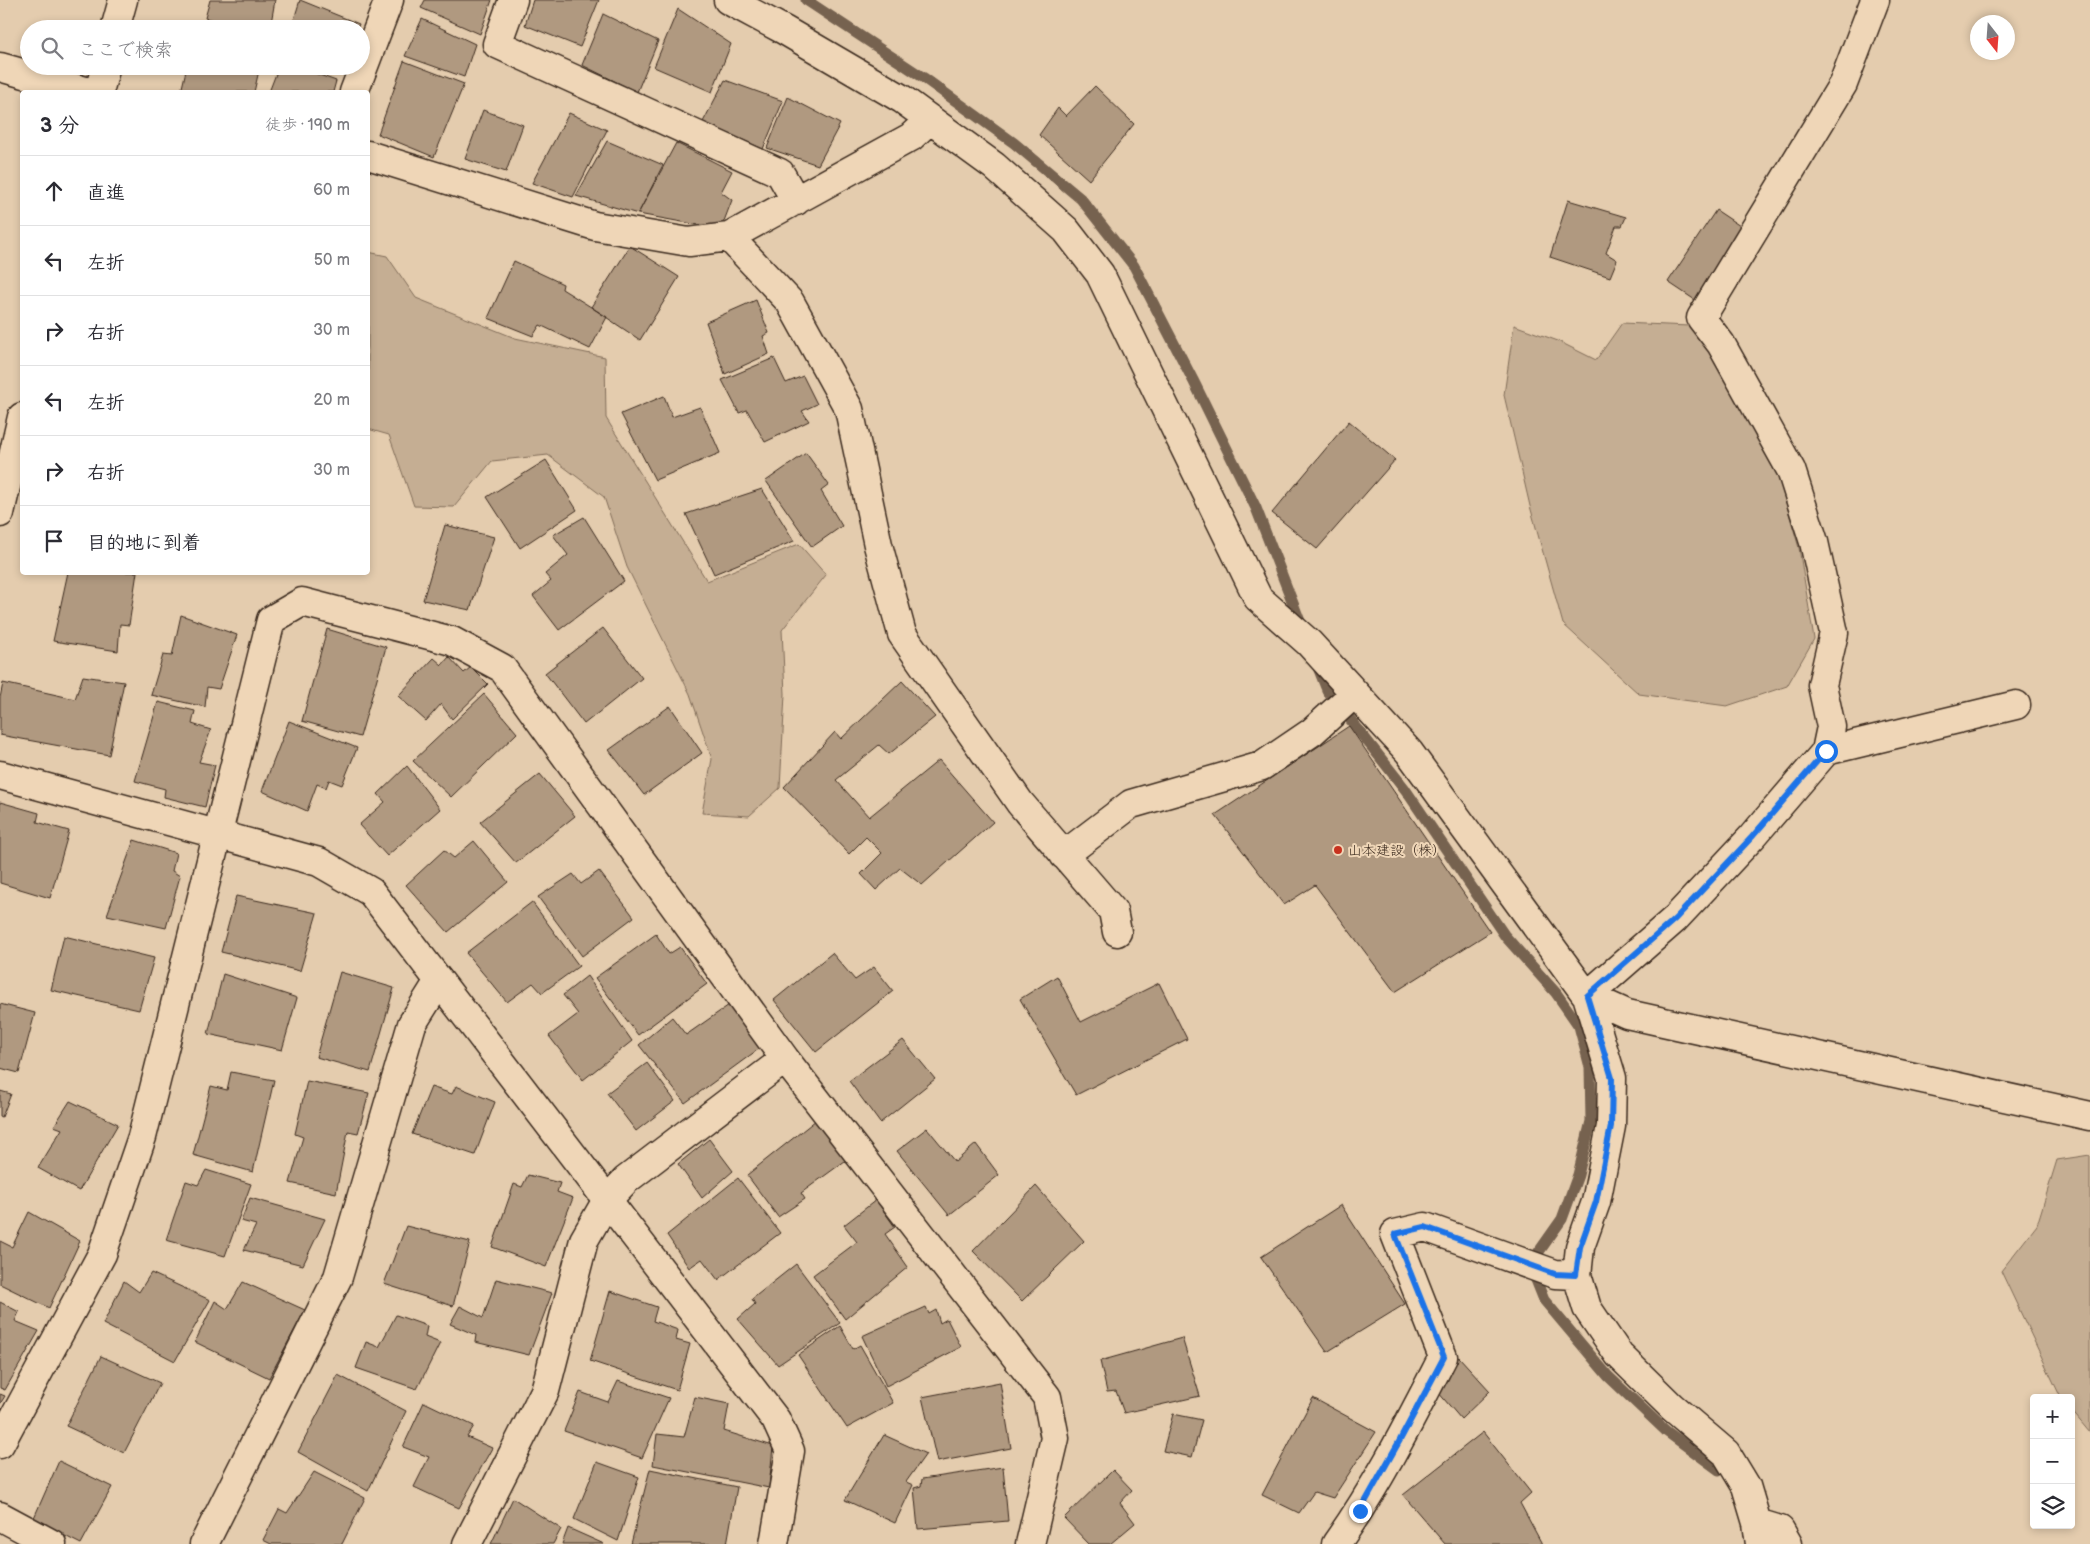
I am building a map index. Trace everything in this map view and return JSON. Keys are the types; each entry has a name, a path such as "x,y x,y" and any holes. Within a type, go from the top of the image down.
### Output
{"street":[{"path":"117,20 123,0"},
{"path":"370,50 389,0"},
{"path":"513,0 497,44 780,173 796,201"},
{"path":"728,0 784,30 902,100 994,166 1066,230 1100,274 1258,598 1309,643 1409,752 1587,996 1612,1078 1611,1126 1596,1202 1580,1247 1576,1275 1587,1308 1619,1355 1672,1407 1726,1453 1746,1486 1759,1533 1780,1530 1788,1544"},
{"path":"1587,996 1675,919 1752,837 1826,751 1831,727 1822,685 1834,633 1814,542 1791,470 1721,344 1701,318 1843,84 1875,0"},
{"path":"0,67 20,73"},
{"path":"28,75 82,90"},
{"path":"100,90 104,75"},
{"path":"355,90 360,75"},
{"path":"370,156 595,226 689,242 729,237 911,137 929,120"},
{"path":"729,237 790,302 849,409 878,545 902,634 1020,803 1113,911 1117,932"},
{"path":"0,513 20,426"},
{"path":"0,1444 102,1254 142,1137 271,620 302,602 452,641 502,668 785,1059 1047,1397 1055,1438 1030,1544"},
{"path":"1064,855 1131,804 1262,766 1312,732 1355,693"},
{"path":"1826,751 2016,705"},
{"path":"0,775 320,862 371,892 776,1420 790,1451 774,1544"},
{"path":"204,1544 338,1277 412,1024 439,981"},
{"path":"1587,996 1627,1014 2090,1116"},
{"path":"467,1544 545,1392 584,1240 607,1200 626,1180 785,1059"},
{"path":"1336,1544 1360,1511 1444,1357 1395,1234 1425,1227 1555,1274 1576,1275"},
{"path":"0,1516 52,1544"}],"shaded area":[{"path":"370,252 387,256 416,298 515,338 605,357 606,418 707,581 799,544 826,575 782,630 785,694 780,788 749,816 702,813 712,759 690,694 627,567 604,497 548,455 492,461 454,507 414,506 389,435 370,430"},
{"path":"1622,323 1689,326 1731,378 1778,475 1799,548 1814,639 1787,686 1727,706 1639,694 1563,624 1530,506 1504,395 1514,325 1558,341 1596,360"},
{"path":"2090,1155 2090,1433 2075,1415 2075,1394 2059,1394 2001,1271 2037,1225 2057,1160"}],"building":[{"path":"210,0 275,0 272,20 213,20 205,18"},
{"path":"300,0 349,20 294,20"},
{"path":"425,0 492,0 480,34 421,8"},
{"path":"533,0 599,0 580,47 525,25"},
{"path":"678,9 731,44 712,92 654,67"},
{"path":"603,14 658,41 637,92 582,65"},
{"path":"422,19 475,44 464,77 405,56"},
{"path":"404,61 464,84 434,157 378,134"},
{"path":"185,75 258,75 254,90 181,90"},
{"path":"276,75 320,75 336,81 334,90 270,90"},
{"path":"725,80 783,101 763,149 703,122"},
{"path":"1095,86 1134,124 1089,180 1039,135 1058,108 1066,116"},
{"path":"788,97 840,124 818,165 767,148"},
{"path":"483,110 523,125 506,172 465,159"},
{"path":"569,113 607,130 573,197 532,183"},
{"path":"607,141 663,165 638,214 576,196"},
{"path":"676,143 732,171 721,192 732,200 721,229 638,214"},
{"path":"1568,200 1626,217 1622,226 1616,226 1606,253 1617,260 1610,277 1550,257"},
{"path":"1716,210 1746,230 1698,302 1668,282"},
{"path":"630,246 679,277 640,340 591,307"},
{"path":"514,261 563,284 562,289 607,317 590,349 540,325 533,336 488,318"},
{"path":"756,300 769,333 763,336 769,354 725,374 706,322"},
{"path":"774,358 786,383 803,376 817,404 802,411 809,421 765,442 747,410 739,413 722,380"},
{"path":"664,396 672,417 700,407 720,453 655,480 621,414"},
{"path":"1349,421 1395,460 1317,549 1272,513"},
{"path":"806,453 829,485 821,491 842,526 812,547 766,481"},
{"path":"546,460 577,510 520,548 487,497"},
{"path":"762,489 794,541 714,574 686,514"},
{"path":"584,517 624,581 559,630 533,596 551,581 545,574 568,555 553,535"},
{"path":"445,525 494,537 470,610 423,600"},
{"path":"67,575 137,575 129,625 120,624 118,651 53,641"},
{"path":"181,615 237,635 219,689 207,687 205,707 151,695 163,655 172,656"},
{"path":"603,628 642,678 584,724 545,673"},
{"path":"327,629 386,647 360,737 302,721"},
{"path":"449,657 464,673 471,667 488,684 452,719 441,704 426,721 398,696 434,658 442,665"},
{"path":"83,676 124,682 109,755 0,735 0,698 3,683 75,699"},
{"path":"902,681 935,717 889,754 879,745 836,780 869,817 939,760 993,822 922,885 900,868 876,890 861,874 882,853 866,837 849,854 784,787 835,732 841,739"},
{"path":"484,694 517,733 451,797 413,761"},
{"path":"158,702 195,711 192,724 211,730 199,762 215,765 205,807 164,797 165,789 135,781"},
{"path":"670,706 702,753 644,795 609,750"},
{"path":"289,721 357,748 342,785 329,780 326,788 317,784 307,811 262,791"},
{"name":"山本建設（株）","path":"1349,726 1490,932 1395,992 1315,885 1284,905 1215,815"},
{"path":"407,766 440,809 387,856 359,825 385,802 378,794"},
{"path":"540,774 575,816 516,863 480,822"},
{"path":"0,802 39,813 37,822 69,831 50,898 0,883"},
{"path":"134,840 176,853 172,871 180,876 166,928 107,915"},
{"path":"474,841 508,882 448,932 406,885 444,850 454,858"},
{"path":"599,871 634,917 582,956 538,897 573,874 581,884"},
{"path":"236,896 317,913 300,971 221,952"},
{"path":"532,902 579,966 542,993 533,983 507,1002 466,953"},
{"path":"656,934 669,954 680,947 707,984 638,1035 595,978"},
{"path":"64,936 154,958 139,1010 51,990"},
{"path":"832,953 855,980 874,967 893,991 816,1052 774,1000"},
{"path":"340,972 394,988 370,1072 316,1057"},
{"path":"223,974 297,998 282,1050 208,1034"},
{"path":"587,976 632,1041 583,1080 549,1036 578,1014 563,995"},
{"path":"1057,976 1081,1022 1159,983 1187,1039 1076,1095 1020,999"},
{"path":"0,1004 35,1013 19,1073 0,1068"},
{"path":"729,1005 760,1048 685,1103 639,1045 672,1017 686,1035"},
{"path":"903,1040 935,1079 880,1123 849,1081"},
{"path":"647,1063 675,1101 636,1131 607,1093"},
{"path":"231,1072 274,1080 253,1172 193,1155 211,1086 227,1090"},
{"path":"307,1081 369,1093 358,1133 348,1131 336,1193 290,1183 303,1137 295,1134"},
{"path":"456,1086 495,1102 475,1155 412,1134 431,1087 452,1094"},
{"path":"0,1091 11,1094 2,1117 0,1116"},
{"path":"70,1101 118,1124 79,1191 38,1168 62,1129 54,1126"},
{"path":"816,1120 849,1158 801,1193 805,1199 778,1217 747,1175"},
{"path":"927,1128 955,1162 976,1144 999,1175 949,1215 897,1151"},
{"path":"709,1139 733,1171 702,1198 678,1164"},
{"path":"206,1170 251,1184 225,1256 166,1240 186,1181 198,1185"},
{"path":"528,1175 560,1183 557,1192 573,1198 546,1267 492,1247 514,1184 522,1187"},
{"path":"738,1178 780,1233 718,1280 702,1259 689,1268 667,1235"},
{"path":"1036,1186 1084,1241 1022,1301 973,1251"},
{"path":"250,1198 325,1219 303,1265 244,1250 256,1225 241,1221"},
{"path":"876,1200 895,1227 885,1234 908,1267 845,1319 813,1275 857,1242 844,1225"},
{"path":"1341,1205 1405,1304 1327,1352 1261,1257"},
{"path":"29,1212 80,1241 49,1308 0,1284 0,1241 12,1247"},
{"path":"406,1226 470,1242 453,1306 384,1284"},
{"path":"796,1264 840,1323 778,1365 738,1319 755,1304 752,1299"},
{"path":"151,1273 210,1300 175,1361 103,1324 124,1281 139,1292"},
{"path":"496,1279 552,1293 529,1355 475,1342 476,1335 450,1324 460,1306 483,1318"},
{"path":"243,1282 305,1310 269,1378 195,1342 215,1301 227,1309"},
{"path":"610,1291 657,1307 653,1321 678,1330 676,1340 690,1344 677,1390 590,1361"},
{"path":"0,1302 19,1312 15,1321 39,1331 5,1390 0,1388"},
{"path":"926,1307 929,1314 936,1310 940,1323 947,1319 961,1347 886,1386 862,1336"},
{"path":"396,1315 427,1326 425,1337 440,1343 417,1389 356,1368 366,1342 379,1347"},
{"path":"840,1326 853,1349 860,1345 893,1403 847,1428 798,1355"},
{"path":"1182,1338 1200,1396 1124,1413 1116,1391 1107,1392 1100,1361"},
{"path":"101,1356 160,1383 124,1453 66,1426"},
{"path":"1459,1357 1490,1391 1461,1419 1432,1385"},
{"path":"338,1375 406,1411 368,1491 298,1452"},
{"path":"618,1381 669,1398 642,1458 564,1431 580,1392 608,1402"},
{"path":"1000,1382 1011,1448 937,1462 922,1397"},
{"path":"0,1394 5,1396 0,1404"},
{"path":"695,1397 729,1404 724,1431 773,1446 769,1488 653,1465 657,1434 684,1437"},
{"path":"1313,1398 1376,1432 1333,1498 1314,1492 1299,1513 1262,1495"},
{"path":"424,1402 474,1426 467,1437 492,1448 459,1508 414,1487 429,1457 403,1447"},
{"path":"1173,1414 1202,1420 1192,1457 1163,1451"},
{"path":"1483,1432 1531,1493 1520,1503 1542,1544 1445,1544 1403,1495"},
{"path":"884,1435 926,1454 906,1482 913,1485 895,1523 845,1500"},
{"path":"59,1461 112,1487 81,1544 33,1520"},
{"path":"597,1462 639,1477 618,1541 574,1519"},
{"path":"1003,1467 1008,1521 918,1529 914,1488 921,1486 922,1479"},
{"path":"650,1469 737,1487 727,1544 631,1544"},
{"path":"1113,1470 1132,1490 1120,1503 1135,1523 1110,1544 1089,1544 1064,1518"},
{"path":"314,1472 365,1498 342,1544 271,1544 263,1540 279,1509 287,1513"},
{"path":"513,1498 561,1529 553,1544 491,1544"},
{"path":"568,1528 604,1544 562,1544"}],"waterway":[{"path":"806,0 924,78 1014,143 1081,199 1134,266 1256,508 1303,629"},
{"path":"1317,665 1327,690 1405,789 1505,936 1556,993 1579,1026 1590,1067 1591,1121 1578,1175 1562,1219 1538,1253"},
{"path":"1534,1275 1544,1300 1608,1376 1666,1431 1719,1470"}],"place":[{"name":"山本建設（株）","path":"1338,850"}],"route":[{"path":"1360,1511 1444,1357 1395,1234 1425,1227 1555,1274 1576,1275 1580,1247 1596,1202 1611,1126 1612,1078 1587,996 1675,919 1752,837 1826,751"}]}
